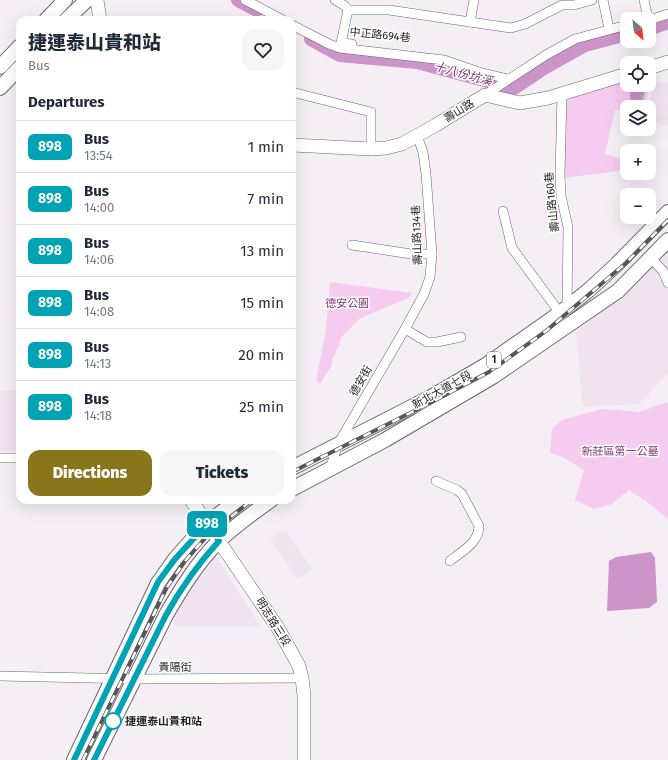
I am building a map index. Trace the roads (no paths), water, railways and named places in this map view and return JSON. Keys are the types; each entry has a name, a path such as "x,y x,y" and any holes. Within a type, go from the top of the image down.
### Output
{"main road":[{"path":"50,16 65,0"},
{"path":"70,16 87,0"},
{"path":"0,67 16,50"},
{"path":"0,88 16,71"},
{"name":"新北大道七段","path":"296,466 431,397 486,365 564,311 616,266 668,212"},
{"name":"新北大道七段","path":"296,487 385,440 494,376 618,291 668,240"},
{"path":"74,760 158,582 175,559 207,524 233,504"},
{"path":"94,760 177,594 219,541 266,504"}],"street":[{"path":"97,0 99,16"},
{"path":"246,0 276,16"},
{"name":"中正路694巷","path":"335,0 345,6 348,10 390,10 511,28 519,26 560,2 574,5 592,0"},
{"path":"470,22 474,0"},
{"path":"603,0 609,29"},
{"path":"644,0 646,12"},
{"name":"中正路694巷","path":"348,10 341,43 449,55"},
{"path":"656,18 668,14"},
{"path":"296,27 328,44 340,48 444,60 479,72 508,79"},
{"path":"486,94 546,55 575,39 620,27"},
{"path":"656,66 668,62"},
{"name":"壽山路","path":"296,145 371,149 386,148 402,144 417,136 486,94 520,103 562,94 620,76"},
{"path":"296,93 371,112 371,149"},
{"name":"壽山路160巷","path":"562,94 560,175 561,196 568,227 564,311"},
{"name":"壽山路134巷","path":"405,329 424,294 430,277 432,254 426,174 423,152 417,136"},
{"path":"503,211 512,248 564,311"},
{"path":"352,245 411,254 432,254"},
{"path":"651,258 663,271 668,283"},
{"path":"405,329 427,342 436,342 461,337"},
{"name":"德安街","path":"330,469 338,444 405,329"},
{"path":"0,458 16,458"},
{"path":"436,482 457,490 462,494 479,526 479,532 474,542 450,561"},
{"name":"明志路三段","path":"194,504 278,628 299,666 304,696 304,760"},
{"name":"貴陽街","path":"0,676 134,679 302,678"}],"waterway":[{"name":"十八份坑溪","path":"238,0 257,10"},
{"name":"十八份坑溪","path":"656,26 668,22"},
{"name":"十八份坑溪","path":"311,39 340,55 417,62 514,88 544,68 585,45 620,36"}],"railway":[{"path":"296,470 489,372 546,331 626,263 668,220"},
{"path":"83,760 167,587 185,561 207,536 247,504"}],"place":[{"name":"捷運泰山貴和站","path":"113,721"}],"park label":[{"name":"德安公園","path":"347,303"},
{"name":"新莊區第一公墓","path":"620,451"}]}
